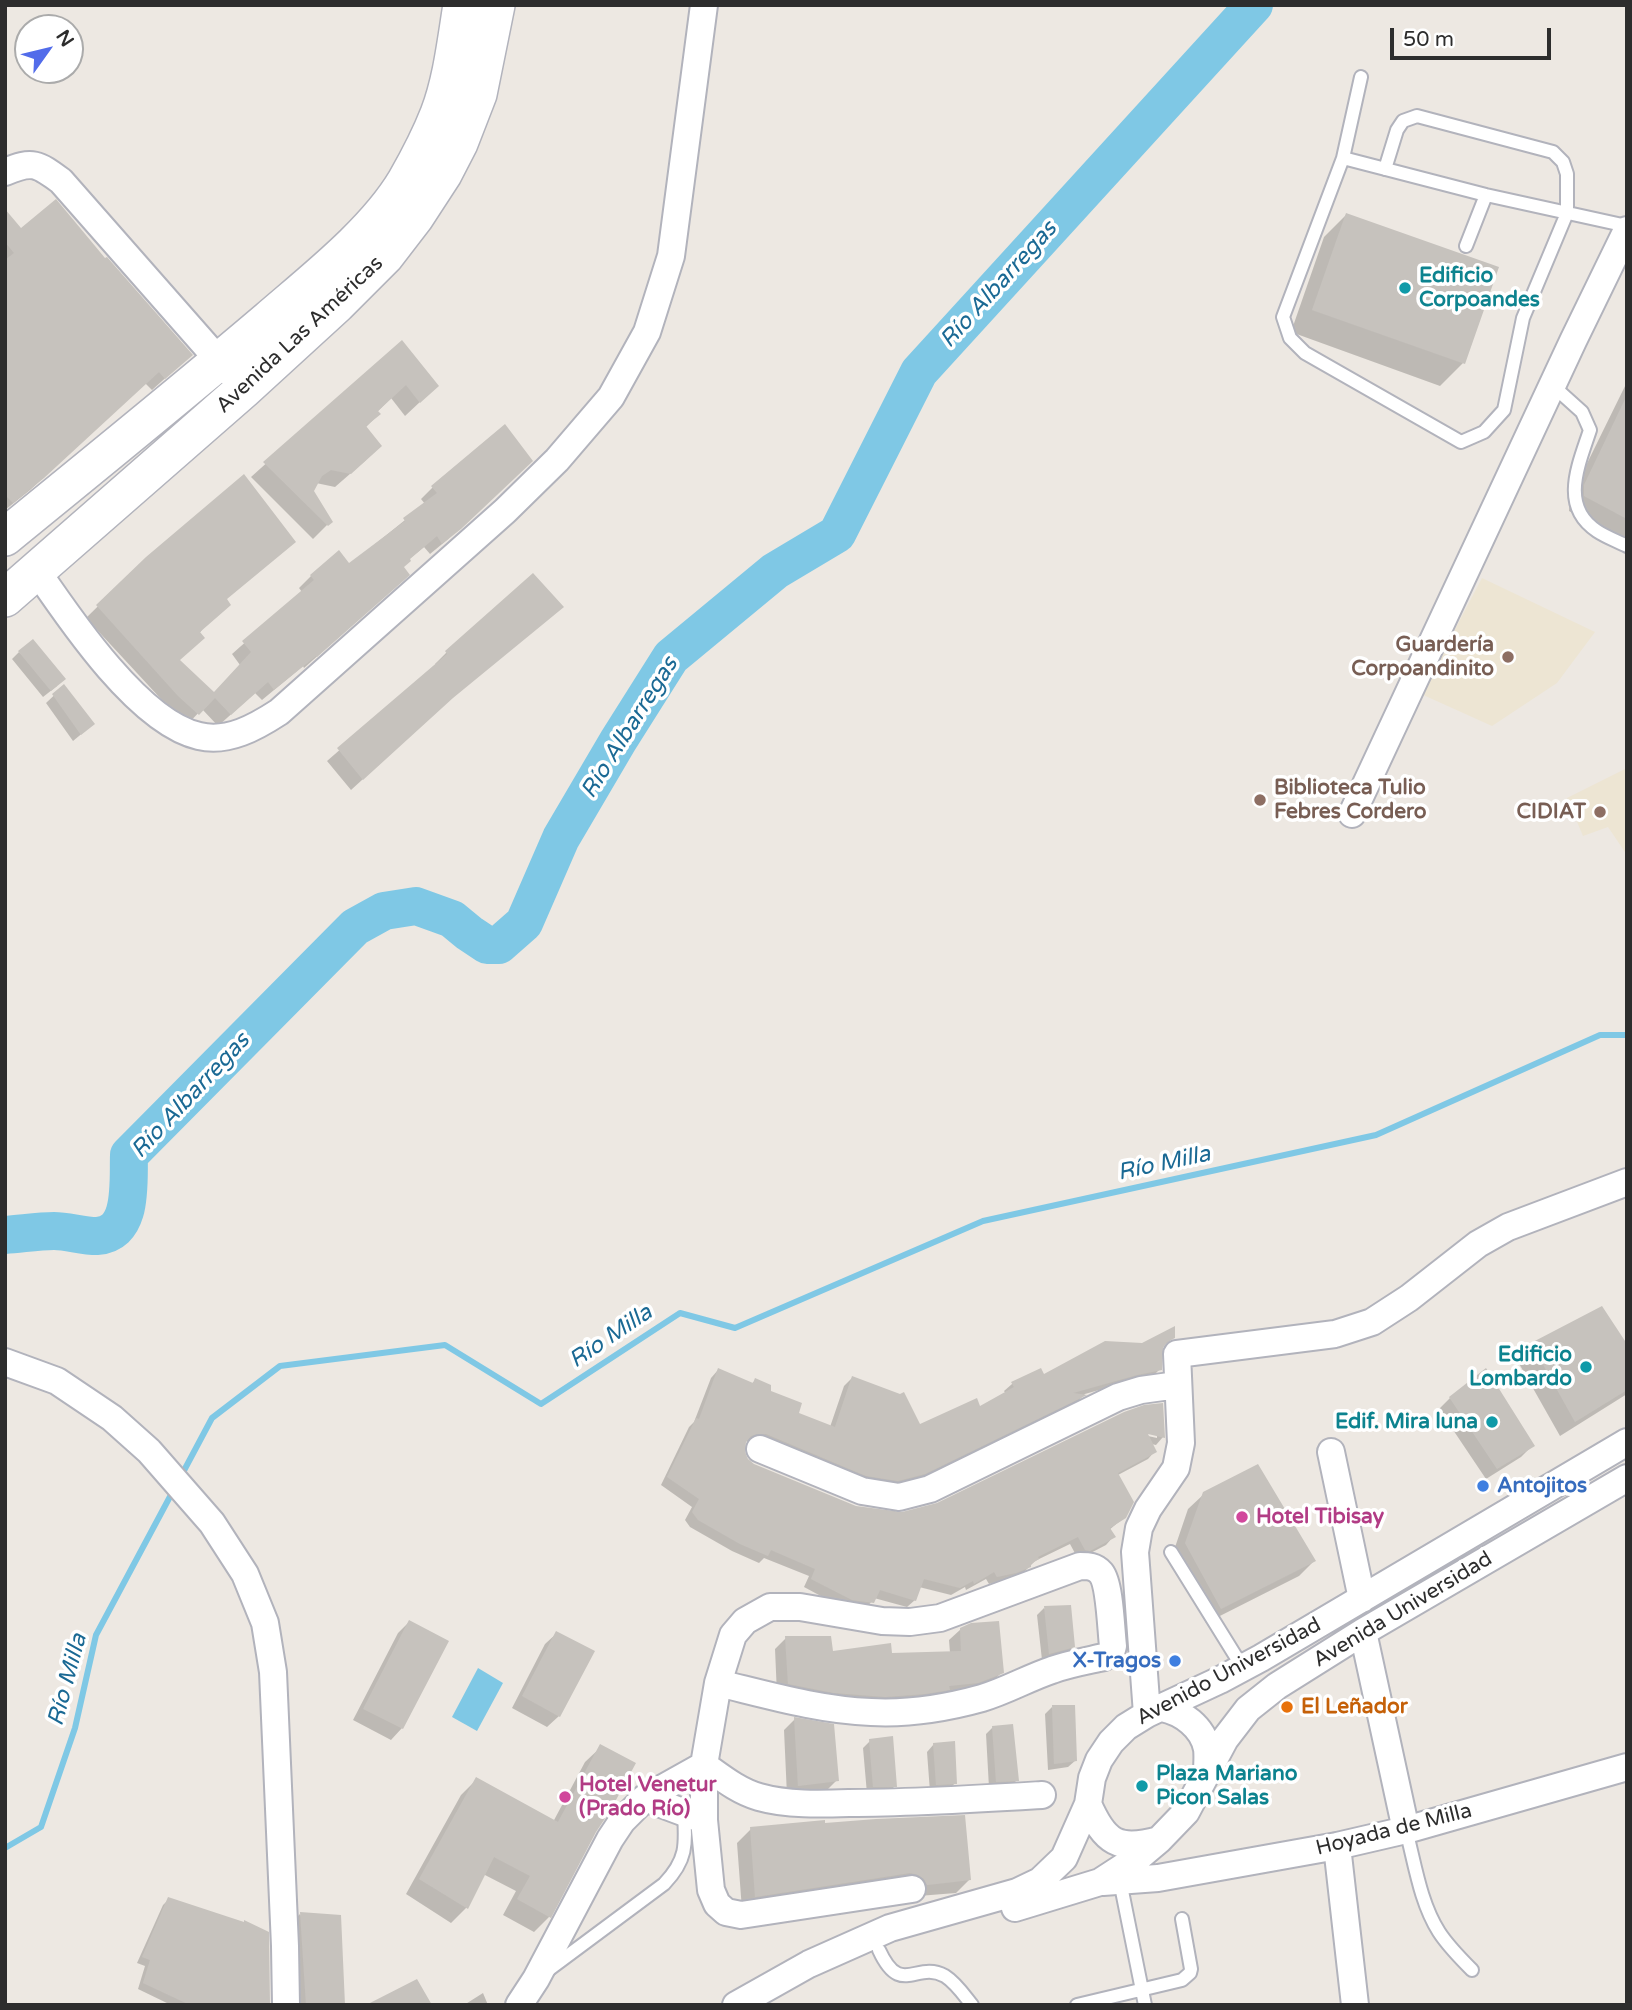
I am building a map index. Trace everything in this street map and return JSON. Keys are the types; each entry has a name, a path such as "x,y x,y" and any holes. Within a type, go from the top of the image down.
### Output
{"street":[{"name":"Avenida Las Américas","path":"5,537 220,361 335,262 378,218 404,184 439,113 453,62 462,5"},
{"name":"Avenida Las Américas","path":"5,598 243,390 385,256 415,217 459,143 478,94 496,5"},
{"path":"37,571 113,672 144,704 172,726 201,737 226,737 256,727 279,712 505,511 557,460 611,397 647,332 671,256 704,5"},
{"path":"5,172 22,165 41,166 61,181 243,390"},
{"path":"1352,814 1627,228"},
{"path":"771,2005 842,1966 879,1950 1110,1881 1159,1840 1185,1812 1207,1773 1207,1748 1202,1735 1191,1721 1178,1711 1155,1711 1135,1552 1139,1528 1148,1509 1176,1468 1181,1443 1177,1354 1335,1334 1372,1322 1409,1298 1478,1244 1500,1231 1627,1182"},
{"path":"5,1362 57,1381 112,1418 149,1451 212,1522 245,1574 265,1623 274,1672 286,2005"},
{"path":"760,1449 862,1491 899,1497 930,1489 1118,1397 1141,1390 1177,1385"},
{"name":"Avenido Universidad","path":"736,2005 809,1964 890,1928 1017,1892 1040,1881 1064,1858 1088,1804 1092,1778 1099,1760 1111,1742 1126,1727 1243,1668 1627,1442"},
{"path":"1331,1452 1362,1599"},
{"name":"Avenida Universidad","path":"1207,1773 1225,1739 1248,1709 1278,1686 1363,1632 1627,1478"},
{"path":"718,1683 801,1702 871,1712 908,1712 985,1697 1052,1670 1111,1653 1113,1646 1106,1583 1100,1572 1091,1566 1080,1566 940,1618 910,1622 881,1621 800,1607 770,1607 745,1620 733,1635 718,1683 694,1816 711,1891 717,1904 726,1912 741,1915 912,1889"},
{"path":"1363,1632 1406,1830"},
{"path":"704,1765 739,1790 760,1798 814,1804 922,1803 1042,1795"},
{"path":"519,2005 536,1979 622,1821 645,1798 704,1765"},
{"name":"Hoyada de Milla","path":"1110,1881 1158,1878 1337,1846 1406,1830 1627,1767"},
{"path":"645,1798 694,1816"},
{"path":"1088,1804 1096,1822 1108,1837 1125,1845 1139,1846 1159,1840"},
{"path":"1337,1846 1355,2005"}],"lane":[{"path":"1361,77 1343,158 1283,317 1290,338 1304,353 1461,442 1484,432 1504,410 1523,318 1567,213 1567,174 1563,162 1553,152 1418,116 1403,121 1397,130 1385,169"},
{"path":"1343,158 1627,228"},
{"path":"1466,246 1486,195"},
{"path":"1552,386 1582,412 1590,430 1575,477 1574,498 1579,514 1595,530 1627,546"},
{"path":"1171,1552 1243,1668"},
{"path":"536,1979 664,1884 676,1872 694,1816"},
{"path":"1406,1830 1431,1917 1449,1946 1472,1970"},
{"path":"1110,1881 1145,2005"},
{"path":"1077,2005 1182,1980 1190,1973 1182,1919"},
{"path":"879,1950 886,1964 898,1974 907,1976 929,1972 944,1975 962,1991 972,2005"}],"shaded area":[{"name":"Guardería Corpoandinito","path":"1482,578 1595,632 1557,683 1492,726 1421,694"},
{"name":"CIDIAT","path":"1627,768 1627,855 1608,827 1583,836 1567,798"}],"water":[{"path":"478,1668 503,1683 477,1731 452,1717"}],"building":[{"path":"56,199 105,258 107,257 193,355 165,379 159,372 13,503 5,495 5,260 14,253 5,242 5,209 21,228"},
{"name":"Edificio Corpoandes","path":"1346,213 1499,267 1465,364 1312,310"},
{"path":"402,340 439,386 420,403 406,385 378,411 381,414 366,426 382,446 351,474 331,470 322,476 314,491 333,522 328,526 263,462"},
{"path":"1627,395 1627,519 1584,496 1584,485"},
{"path":"505,424 533,461 461,529 442,544 437,536 410,559 404,567 410,575 317,657 274,690 268,682 231,715 215,698 199,715 178,696 96,605 146,557 244,474 296,542 227,599 231,605 200,632 205,638 180,660 214,692 251,652 242,641 314,580 310,575 339,550 349,563 405,521 403,518 437,493 431,486"},
{"path":"533,573 564,607 453,698 363,780 337,748 447,654 445,651"},
{"path":"33,639 66,679 51,691 18,651"},
{"path":"64,684 95,724 81,735 52,694"},
{"name":"Edificio Lombardo","path":"1602,1306 1627,1344 1627,1390 1575,1422 1531,1343"},
{"path":"1175,1326 1175,1338 1163,1348 1162,1370 1073,1393 1087,1395 925,1474 898,1481 866,1476 766,1434 751,1436 746,1442 745,1452 754,1464 856,1506 902,1512 937,1503 1124,1412 1144,1405 1163,1403 1165,1438 1148,1434 1157,1452 1118,1473 1134,1502 1126,1518 1110,1528 1116,1537 1090,1551 1085,1550 1078,1537 1038,1557 1031,1567 1016,1573 997,1577 994,1572 974,1584 973,1581 960,1588 924,1579 916,1601 880,1590 874,1603 852,1600 811,1579 815,1569 771,1550 768,1556 740,1544 698,1520 692,1512 699,1499 667,1477 696,1418 699,1419 718,1368 753,1383 755,1378 771,1385 771,1391 802,1403 799,1413 835,1427 852,1376 900,1394 904,1392 920,1424 977,1398 980,1406 1014,1387 1011,1382 1041,1368 1044,1374 1105,1341 1142,1343"},
{"name":"Edif. Mira luna","path":"1486,1368 1535,1446 1497,1469 1449,1397"},
{"name":"Hotel Tibisay","path":"1258,1464 1316,1561 1221,1609 1185,1543 1203,1492"},
{"path":"1071,1605 1075,1647 1049,1654 1044,1606"},
{"path":"409,1620 449,1641 403,1729 363,1709"},
{"path":"999,1621 1004,1673 978,1683 949,1686 950,1690 925,1694 885,1697 834,1693 788,1684 785,1636 831,1636 833,1651 891,1643 892,1653 961,1651 960,1628 971,1623"},
{"path":"556,1631 595,1651 560,1717 522,1696"},
{"path":"1052,1705 1075,1705 1077,1761 1054,1764"},
{"path":"794,1717 834,1724 839,1781 798,1786"},
{"path":"1013,1724 1019,1781 996,1782 992,1726"},
{"path":"893,1736 897,1787 873,1787 869,1739"},
{"path":"955,1741 957,1784 936,1785 933,1743"},
{"path":"600,1744 636,1763 551,1918 517,1899 530,1876 494,1857 468,1909 419,1879 476,1777 558,1822"},
{"path":"965,1815 971,1880 927,1885 924,1879 910,1873 755,1897 750,1827 825,1820 825,1823"},
{"path":"168,1897 244,1920 269,1932 270,2005 190,2005 143,1983 150,1960 142,1957"},
{"path":"300,1912 341,1915 345,2005 306,2005"},
{"path":"417,1979 432,2005 366,2005"}],"waterway":[{"name":"Río Albarregas","path":"5,1235 54,1231 97,1236 109,1233 117,1226 126,1205 129,1155 355,927 384,911 416,906 452,919 487,945 499,945 524,923 561,838 671,657 775,571 837,534 919,372 1254,5"},
{"name":"Río Milla","path":"180,1478 212,1418 280,1366 445,1345 541,1404 680,1313 735,1328 983,1221 1376,1135 1600,1035 1627,1035"},
{"name":"Río Milla","path":"5,1848 41,1827 75,1728 96,1635 173,1491"}],"place":[{"name":"Edificio Corpoandes","path":"1405,288"},
{"name":"Guardería Corpoandinito","path":"1508,657"},
{"name":"Biblioteca Tulio Febres Cordero","path":"1260,800"},
{"name":"CIDIAT","path":"1600,812"},
{"name":"Edificio Lombardo","path":"1586,1367"},
{"name":"Edif. Mira luna","path":"1492,1422"},
{"name":"Antojitos","path":"1483,1486"},
{"name":"Hotel Tibisay","path":"1242,1517"},
{"name":"X-Tragos","path":"1175,1661"},
{"name":"El Leñador","path":"1287,1707"},
{"name":"Plaza Mariano Picon Salas","path":"1142,1786"},
{"name":"Hotel Venetur (Prado Río)","path":"565,1797"}]}
